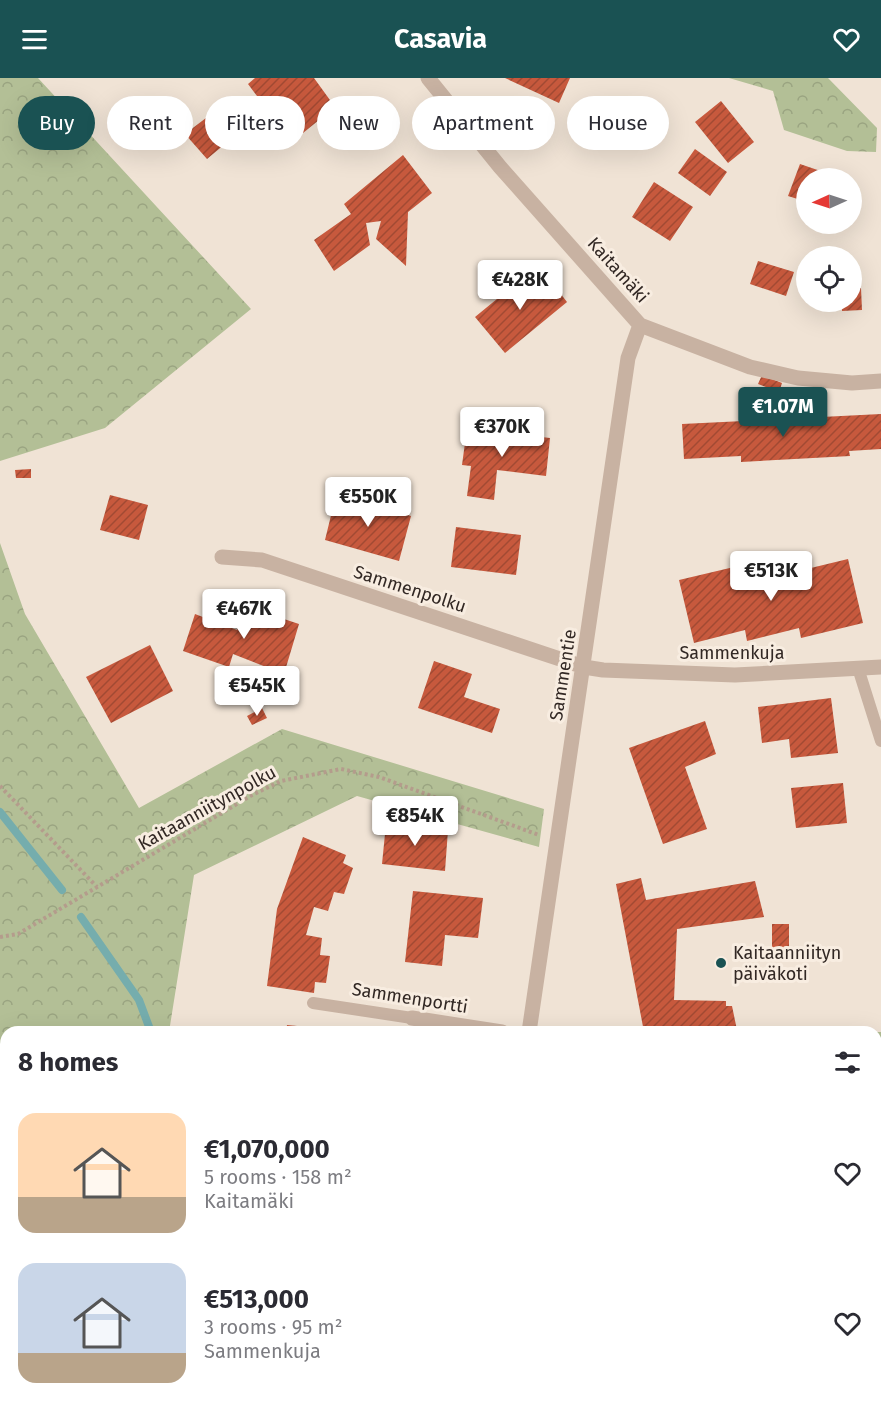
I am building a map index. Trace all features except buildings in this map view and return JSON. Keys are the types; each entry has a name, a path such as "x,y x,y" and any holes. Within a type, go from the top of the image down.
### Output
{"street":[{"name":"Kaitamäki","path":"436,81 500,167 640,325 750,367 798,378 852,383 881,381"},
{"name":"Sammentie","path":"530,1026 554,849 584,667 628,358 640,325"},
{"name":"Sammenpolku","path":"222,557 262,560 584,667"},
{"name":"Sammenkuja","path":"584,667 711,675 881,667"},
{"name":"Sammenportti","path":"412,1018 463,1026"}],"lane":[{"path":"858,668 881,741"},
{"name":"Sammenportti","path":"313,1003 412,1018"}],"path":[{"name":"Kaitaanniitynpolku","path":"0,937 18,934 214,816 280,781 341,769 379,777 544,837"},
{"path":"0,786 97,887"}],"green space":[{"path":"0,78 38,78 55,96 18,96 18,150 95,150 95,140 251,309 105,428 0,461"},
{"path":"729,78 828,78 877,128 876,152 847,151 784,130 773,91"},
{"path":"0,543 25,614 139,808 282,729 544,809 539,847 357,796 194,875 170,1026 0,1026"}],"waterway":[{"path":"0,812 62,890"},
{"path":"81,917 139,1000 149,1026"}],"place":[{"name":"Kaitaanniityn päiväkoti","path":"721,963"}]}
